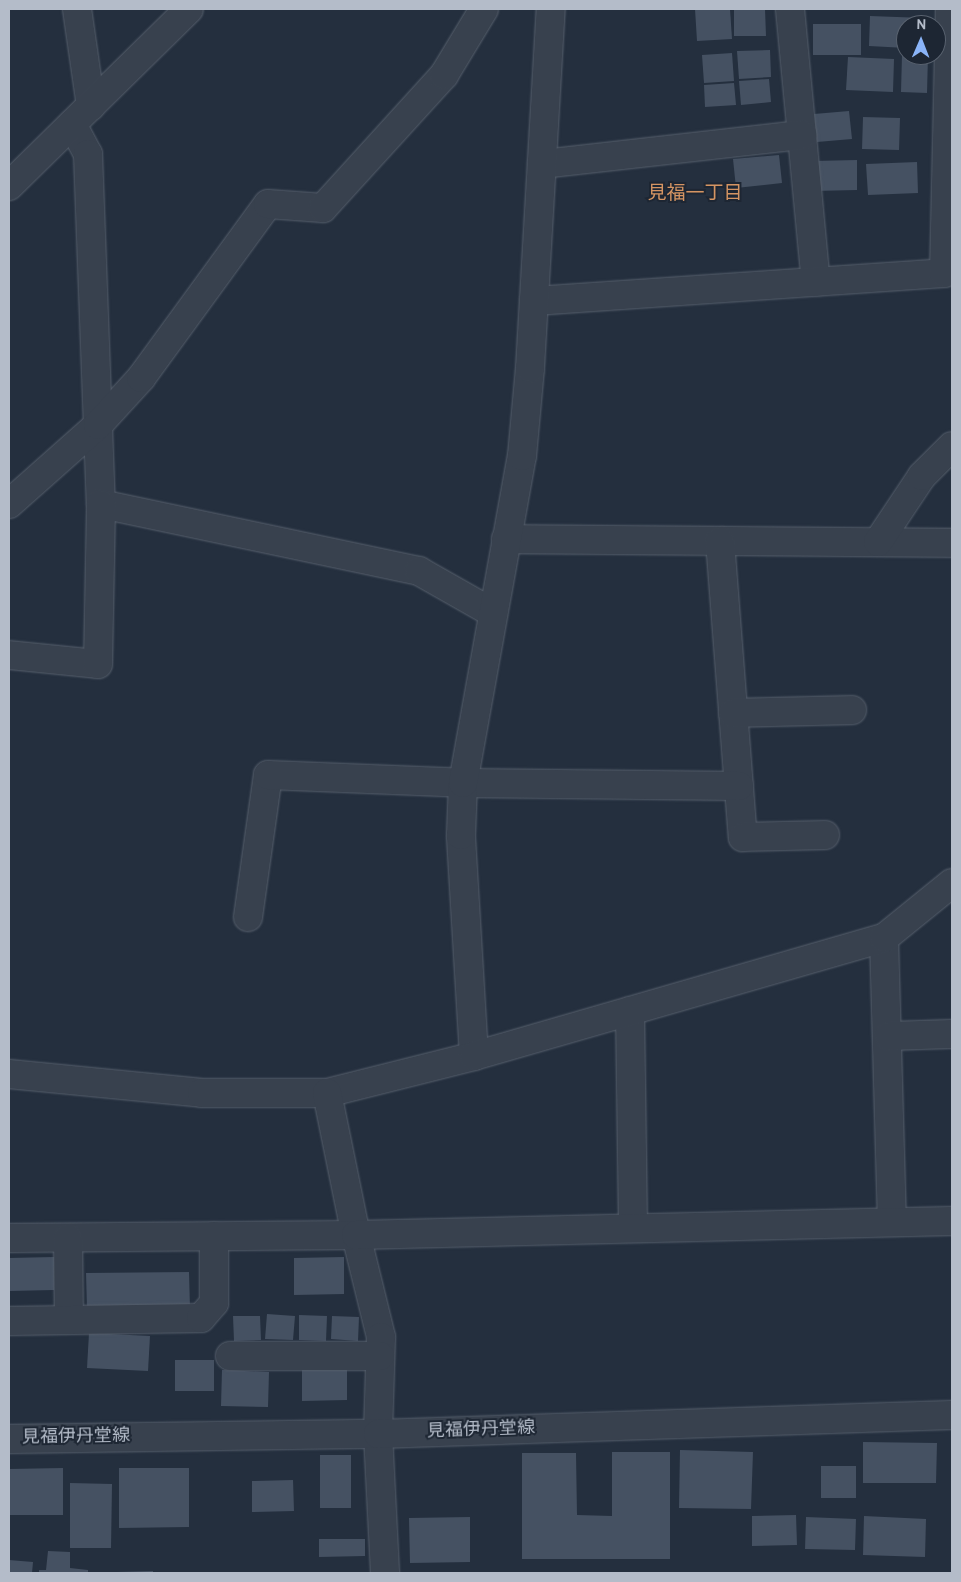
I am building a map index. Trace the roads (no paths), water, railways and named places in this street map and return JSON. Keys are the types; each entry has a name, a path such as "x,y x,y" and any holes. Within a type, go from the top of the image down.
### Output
{"street":[{"path":"9,655 98,664 101,504 88,154 82,115 78,9"},
{"path":"9,186 188,9"},
{"path":"9,504 98,425 141,378 268,204 323,208 444,75 484,9"},
{"path":"474,1056 461,836 463,783 522,456 542,164 546,9"},
{"path":"790,9 816,282"},
{"path":"534,301 944,273 950,9"},
{"path":"542,164 802,135"},
{"path":"878,542 922,476 952,446"},
{"path":"101,504 419,571 462,599 493,613"},
{"path":"506,539 952,543"},
{"path":"720,541 743,836 825,835"},
{"path":"733,713 852,710"},
{"path":"248,917 268,775 463,783 739,786"},
{"path":"9,1074 202,1093 327,1093 474,1056 884,938 952,883"},
{"path":"884,938 889,1036 892,1222"},
{"path":"630,1011 633,1228"},
{"path":"889,1036 952,1034"},
{"path":"327,1093 356,1235 381,1337 378,1434 385,1573"},
{"path":"9,1238 356,1235 952,1221"},
{"path":"9,1321 200,1318 214,1303 214,1236"},
{"path":"68,1238 69,1320"},
{"path":"230,1356 380,1356"},
{"name":"見福伊丹堂線","path":"9,1439 378,1434 952,1416"}],"district":[{"name":"見福一丁目","path":"695,195"}]}
